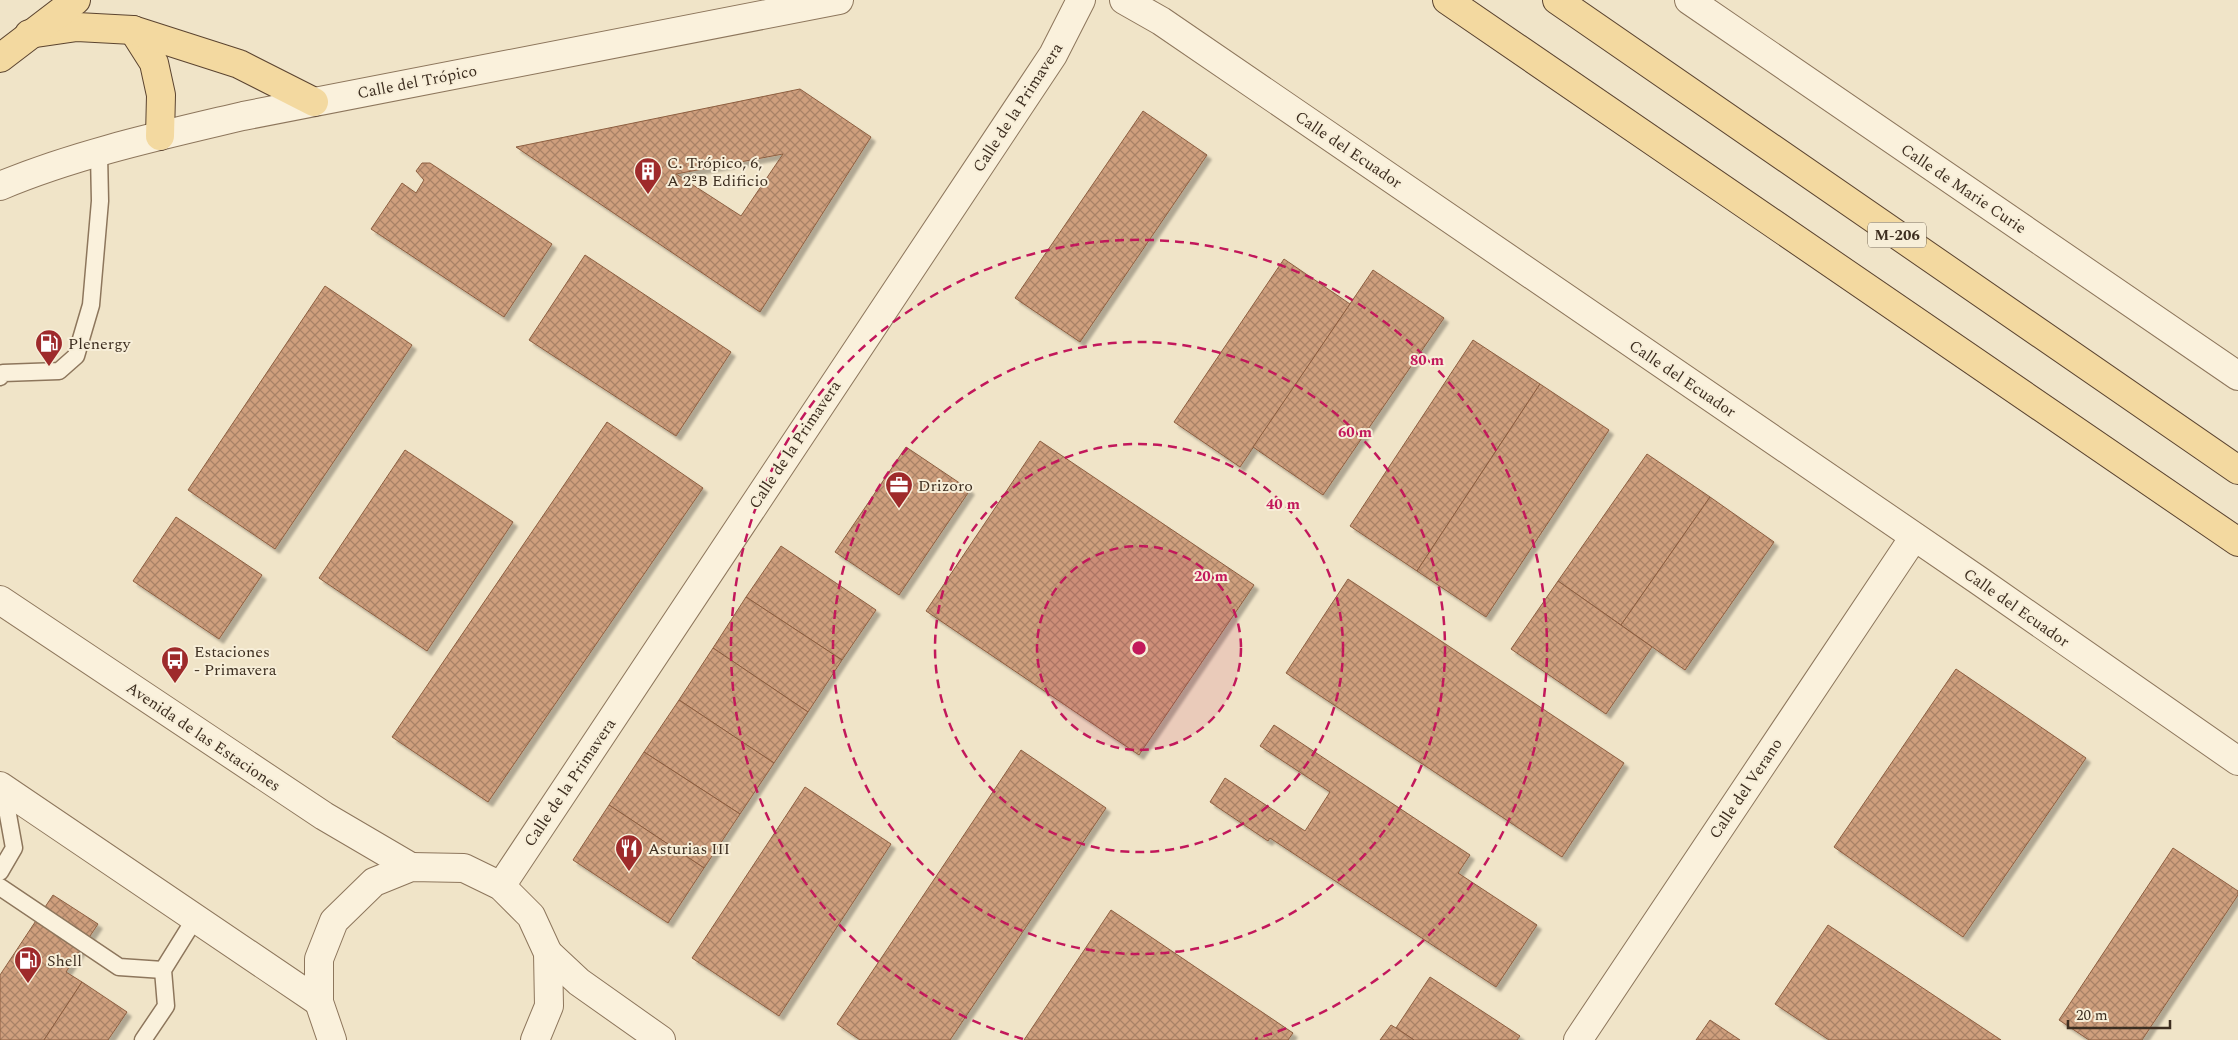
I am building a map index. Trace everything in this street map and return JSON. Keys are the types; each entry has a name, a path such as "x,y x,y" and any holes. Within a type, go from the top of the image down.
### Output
{"main road":[{"path":"0,58 76,0"},
{"path":"1447,0 2238,542"},
{"name":"M-206","path":"1557,0 2238,470"},
{"path":"30,34 77,27 133,30 239,64 314,102"},
{"path":"133,30 154,63 161,95 160,136"}],"street":[{"name":"Calle del Trópico","path":"0,186 28,174 160,136 314,102 839,0"},
{"name":"Calle de la Primavera","path":"501,886 1053,55 1081,0"},
{"name":"Calle del Ecuador","path":"1124,0 1161,20 2238,761"},
{"name":"Calle de Marie Curie","path":"1689,0 2238,376"},
{"name":"Calle del Verano","path":"1578,1040 1914,537"},
{"name":"Avenida de las Estaciones","path":"0,600 324,816 411,867"},
{"path":"1,787 102,857 196,917 319,1002"},
{"path":"332,1040 319,1002 319,959 334,921 374,882 411,867 464,868 501,886 531,916 548,953 578,982 661,1040"},
{"path":"535,1040 549,1006 548,953"}],"lane":[{"path":"0,377 4,373 59,371 76,356 91,305 100,201 99,154"},
{"path":"0,872 14,848 1,787"},
{"path":"0,887 119,966 162,970"},
{"path":"143,1040 166,1006 162,970 196,917"}],"building":[{"name":"C. Trópico, 6, A 2ºB Edificio","path":"800,89 871,137 760,312 516,147","holes":["783,154 741,216 676,174"]},
{"path":"1143,111 1207,155 1080,342 1015,298"},
{"path":"422,163 430,163 552,244 504,317 371,229 402,183 416,193 424,180 416,171"},
{"path":"585,255 731,352 676,436 529,340"},
{"path":"1284,259 1350,304 1240,467 1174,422"},
{"path":"1373,270 1444,318 1323,495 1253,447"},
{"path":"325,286 412,345 275,549 188,490"},
{"path":"1473,340 1540,384 1417,571 1350,526"},
{"path":"1540,384 1609,430 1486,617 1417,571"},
{"path":"607,422 703,488 488,802 392,737"},
{"path":"1040,441 1254,585 1139,755 926,611"},
{"path":"906,447 970,490 899,595 835,552"},
{"path":"405,450 513,522 427,651 319,578"},
{"path":"1647,454 1710,497 1621,625 1558,581"},
{"path":"1710,497 1774,542 1685,670 1621,625"},
{"path":"176,517 262,575 219,639 133,581"},
{"path":"781,546 876,610 842,660 746,597"},
{"path":"1348,579 1624,763 1562,857 1286,673"},
{"path":"1558,581 1652,647 1606,714 1511,649"},
{"path":"746,597 842,660 808,712 713,648"},
{"path":"713,648 808,712 774,763 679,700"},
{"path":"1956,669 2086,758 1963,937 1834,847"},
{"path":"679,700 774,763 740,814 644,752"},
{"path":"1274,725 1470,855 1458,873 1537,925 1496,987 1270,838 1268,841 1210,802 1225,778 1305,831 1330,792 1260,746"},
{"path":"1021,750 1106,808 950,1040 860,1040 837,1024"},
{"path":"644,752 740,814 704,868 609,805"},
{"path":"805,787 891,844 779,1016 692,958"},
{"path":"609,805 704,868 668,923 573,860"},
{"path":"2173,848 2238,891 2238,895 2142,1040 2089,1040 2059,1020"},
{"path":"53,895 98,924 66,972 82,982 44,1040 0,1040 0,975"},
{"path":"1111,910 1293,1033 1288,1040 1024,1040"},
{"path":"1828,925 2001,1040 1829,1040 1775,1004"},
{"path":"1430,977 1520,1036 1517,1040 1414,1040 1396,1028"},
{"path":"82,982 127,1012 108,1040 44,1040"},
{"path":"1710,1020 1740,1040 1696,1040"},
{"path":"1391,1025 1396,1028 1414,1040 1380,1040"}],"place":[{"name":"C. Trópico, 6, A 2ºB Edificio","path":"648,195"},
{"name":"Plenergy","path":"49,367"},
{"name":"Drizoro","path":"899,509"},
{"name":"Estaciones - Primavera","path":"175,684"},
{"name":"Asturias III","path":"629,872"},
{"name":"Shell","path":"28,984"}]}
